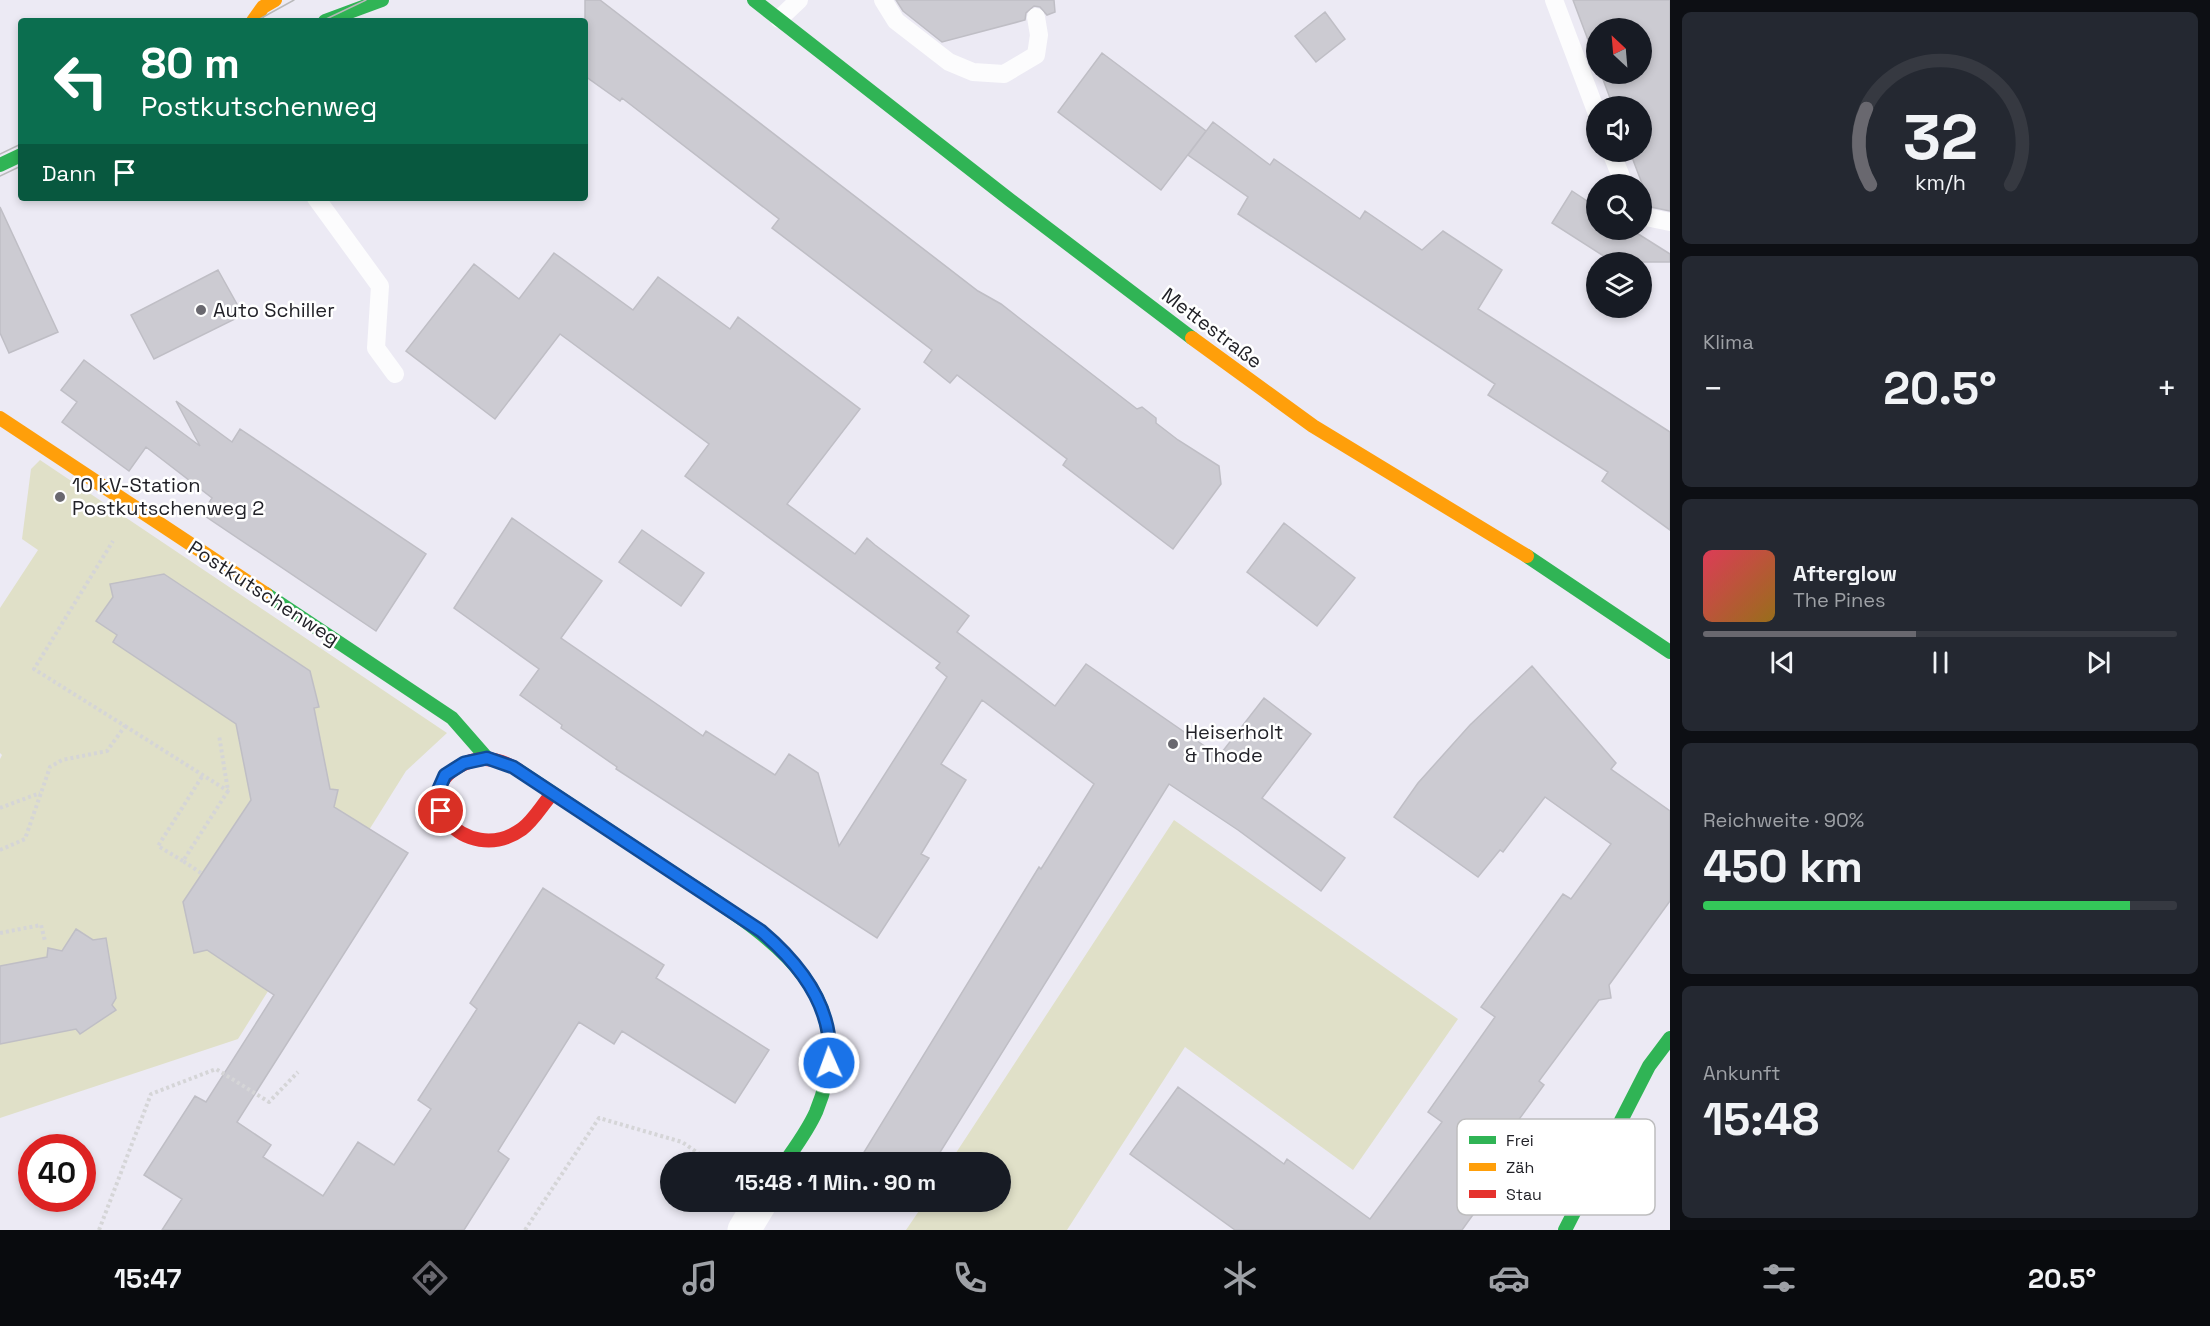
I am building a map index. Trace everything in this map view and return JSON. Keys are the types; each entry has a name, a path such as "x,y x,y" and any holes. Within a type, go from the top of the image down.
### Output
{"street":[{"path":"331,18 382,0"},
{"name":"Mettestraße","path":"754,0 1210,352 1313,426 1513,546 1670,652"},
{"path":"0,165 18,156"},
{"name":"Postkutschenweg","path":"0,418 452,718 487,758 513,767 761,931 790,955 810,984 824,1014 831,1047 828,1078 815,1113 791,1152"},
{"path":"487,758 464,763 445,775 438,791 441,811 454,832 470,841 491,841 520,830 552,794"},
{"path":"1622,1119 1649,1066 1670,1038"},
{"path":"744,1230 755,1212"},
{"path":"1565,1230 1573,1215"}],"lane":[{"path":"329,18 366,0"},
{"path":"779,19 799,0"},
{"path":"883,0 896,21 948,62 973,72 1004,74 1036,55 1039,35 1036,17"},
{"path":"1554,0 1590,96"},
{"path":"318,201 380,286 376,348 395,374"},
{"path":"1652,218 1670,222"}],"path":[{"path":"134,507 34,669 228,790"},
{"path":"0,850 25,839 50,767 62,760 107,751 125,726"},
{"path":"183,861 228,790 219,735"},
{"path":"201,873 158,846 203,775"},
{"path":"0,808 40,793"},
{"path":"0,933 40,925 45,941"},
{"path":"99,1230 151,1094 216,1069 269,1102 298,1072"},
{"path":"525,1230 599,1118 682,1143 696,1152"}],"green space":[{"path":"40,460 447,733 406,771 238,1039 0,1118 0,759 2,755 0,753 0,608 38,550 22,539 31,469"},
{"path":"1174,820 1458,1019 1353,1170 1185,1047 1067,1230 906,1230 918,1212 1011,1212 1011,1152 957,1152"}],"building":[{"path":"585,0 600,0 978,291 1001,304 1137,409 1142,407 1156,418 1156,423 1178,440 1219,466 1221,484 1173,549 1063,465 1067,459 957,375 950,383 924,362 932,350 772,228 779,219 622,98 620,101 588,78 588,18 585,18"},
{"path":"896,0 1054,0 1055,12 1047,15 1040,7 1034,6 1026,13 1025,20 942,42 903,11"},
{"path":"1573,0 1670,0 1670,211 1652,207 1652,174 1638,174 1634,162 1652,162 1652,96 1609,96 1605,84 1652,84 1652,18 1586,18 1586,34"},
{"path":"1325,12 1345,39 1316,62 1295,36"},
{"path":"1102,53 1206,131 1161,190 1058,112"},
{"path":"1213,122 1270,165 1274,159 1360,219 1365,211 1422,250 1443,231 1502,270 1478,309 1670,432 1670,530 1602,481 1608,472 1488,395 1495,384 1238,214 1248,197 1188,155"},
{"path":"1572,191 1586,200 1586,240 1648,240 1670,254 1670,262 1652,262 1652,252 1597,252 1552,223"},
{"path":"0,207 58,332 9,353 0,333"},
{"path":"554,253 633,310 658,277 730,329 738,317 860,409 787,504 855,554 867,538 969,616 957,632 1055,706 1086,664 1219,756 1264,698 1311,734 1262,798 1345,858 1321,891 1238,830 1169,784 940,1152 864,1152 1039,867 1041,869 1094,784 982,700 941,764 966,780 921,854 929,858 877,938 616,769 617,767 561,728 562,725 520,695 539,669 454,608 512,518 602,581 561,638 703,736 706,731 775,775 789,754 818,773 839,846 947,677 936,668 940,663 685,476 709,444 560,334 495,419 406,351 474,264 519,299"},
{"path":"218,270 243,315 154,359 131,315"},
{"path":"84,360 200,446 176,401 232,442 240,429 426,554 376,631 202,514 212,498 146,447 129,471 62,422 77,402 61,390"},
{"path":"1284,523 1355,578 1317,626 1247,572"},
{"path":"642,530 704,573 681,606 619,562"},
{"path":"164,574 310,671 319,707 314,708 330,789 338,790 334,807 408,853 237,1122 271,1145 263,1157 323,1196 358,1142 394,1165 431,1109 418,1100 477,1009 470,1003 543,888 664,965 656,978 769,1050 735,1103 622,1031 614,1044 579,1022 498,1151 509,1159 464,1230 162,1230 182,1199 144,1175 195,1096 206,1102 274,995 207,950 194,953 183,902 251,800 236,724 113,642 117,635 96,621 113,597 110,584"},
{"path":"1532,666 1616,763 1611,769 1670,811 1670,901 1609,985 1611,998 1599,1000 1539,1081 1544,1085 1519,1119 1457,1119 1457,1215 1473,1215 1462,1230 1235,1230 1130,1154 1178,1087 1284,1164 1287,1159 1370,1219 1442,1122 1428,1112 1495,1017 1481,1007 1563,894 1571,899 1611,844 1545,797 1503,852 1500,850 1478,877 1394,817 1418,783 1470,725"},
{"path":"76,929 93,940 106,938 116,998 112,1005 116,1010 80,1034 76,1029 0,1044 0,966 47,957 48,948 62,951"}],"tram line":[{"path":"261,18 294,0"},
{"path":"328,18 366,0"},
{"path":"0,154 18,145"},
{"path":"0,176 18,167"}],"traffic: fast":[{"path":"333,18 382,0"},
{"path":"754,0 1010,200 1192,338"},
{"path":"0,165 18,156"},
{"path":"1527,556 1670,652"},
{"path":"266,594 452,718 487,758"},
{"path":"518,770 714,899 775,945 800,971 818,1000 828,1032 828,1070 816,1112 792,1152"},
{"path":"1622,1119 1649,1066 1670,1038"},
{"path":"1565,1230 1573,1215"}],"traffic: slow":[{"path":"255,18 263,7 275,0"},
{"path":"1192,338 1313,426 1527,556"},
{"path":"0,418 266,594"}],"traffic: jam":[{"path":"518,770 499,761 479,759 466,763 447,775 439,790 440,807 448,822 462,833 480,840 501,839 522,829 552,794"}],"place":[{"name":"Auto Schiller","path":"201,310"},
{"name":"10 kV-Station Postkutschenweg 2","path":"60,497"},
{"name":"Heiserholt & Thode","path":"1173,744"}],"route":[{"path":"441,811 438,791 445,775 464,763 487,758 513,767 761,931 790,955 810,984 824,1014 831,1047 829,1063"}]}
